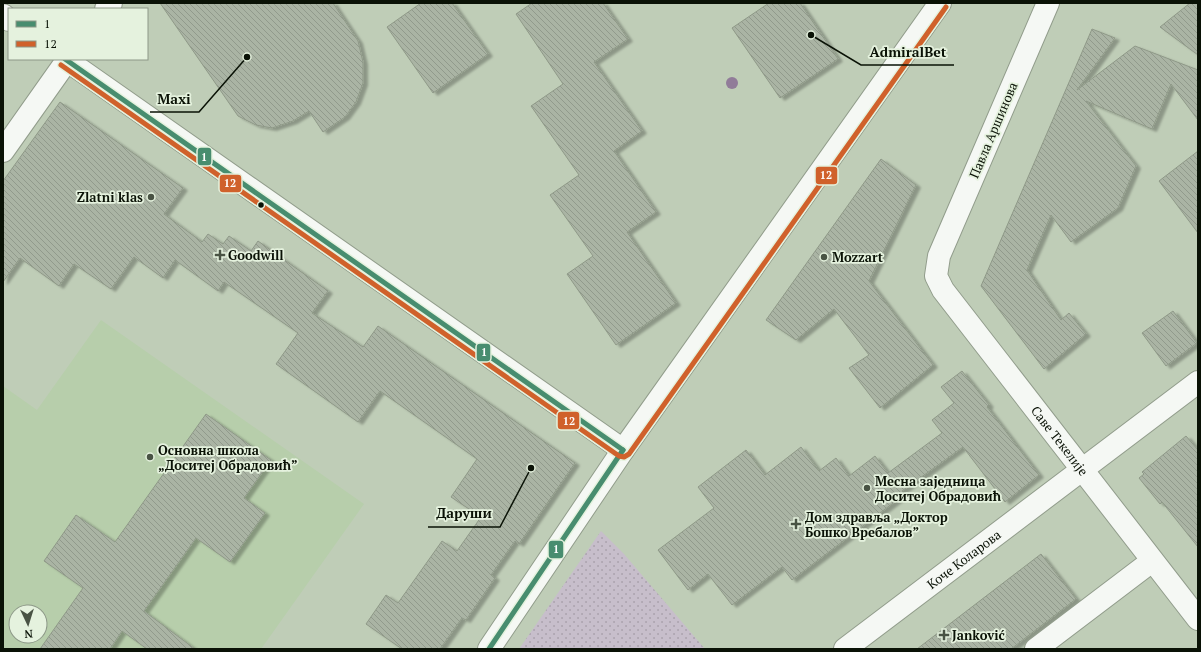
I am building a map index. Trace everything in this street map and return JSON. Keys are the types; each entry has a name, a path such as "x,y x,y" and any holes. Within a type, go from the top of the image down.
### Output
{"street":[{"path":"489,649 623,450 940,3"},
{"name":"Павла Аршинова","path":"939,256 1048,3"},
{"path":"3,151 66,60 623,450"},
{"name":"Саве Текелије","path":"939,256 936,276 943,290 1198,619"},
{"name":"Коче Коларова","path":"845,649 1198,382"},
{"path":"1044,647 1152,561"}],"shaded area":[{"name":"Основна школа „Доситеј Обрадовић”","path":"101,320 364,504 261,649 3,649 3,386 37,410"},
{"path":"601,531 624,554 705,649 519,649"}],"building":[{"path":"160,3 333,3 358,41 363,62 363,83 356,102 345,117 323,132 309,111 293,121 272,128 256,125 238,116"},
{"path":"421,3 452,3 488,54 433,93 387,27"},
{"path":"532,3 603,3 628,39 594,62 642,131 614,151 656,212 627,232 676,303 616,345 567,274 593,256 550,195 579,175 531,106 563,84 516,14"},
{"path":"769,3 800,3 838,59 780,98 732,28"},
{"path":"1190,3 1198,3 1198,55 1160,27"},
{"path":"1092,29 1115,38 1077,90 1135,46 1198,70 1198,120 1171,84 1152,129 1086,101 1136,166 1118,208 1071,242 1051,215 1027,270 1061,320 1069,313 1086,334 1044,369 981,286"},
{"path":"60,102 183,188 164,214 202,242 208,234 223,244 229,236 251,251 258,241 328,291 312,313 363,347 378,326 575,463 519,544 515,541 491,575 495,578 466,620 462,618 440,649 402,649 366,624 386,595 398,603 442,541 457,551 481,517 451,497 477,459 380,391 358,422 276,364 298,333 224,282 218,291 175,260 163,278 134,257 111,289 74,264 59,286 20,258 3,282 3,181"},
{"path":"1198,151 1198,233 1159,181"},
{"path":"881,159 916,185 869,281 933,365 880,408 849,368 869,355 834,309 796,340 766,320"},
{"path":"1173,311 1197,343 1166,366 1142,333"},
{"name":"Дом здравља „Доктор Бошко Вребалов”","path":"962,371 989,405 987,407 1039,475 1005,502 963,447 902,491 905,494 792,580 782,567 732,605 708,574 688,590 658,550 714,508 698,487 746,450 765,475 801,447 819,471 836,458 849,476 875,456 888,473 942,433 932,420 954,403 941,387"},
{"path":"206,414 271,460 244,498 265,513 230,562 196,538 144,611 195,649 147,649 122,631 110,649 40,649 44,644 48,644 48,638 83,588 44,561 76,515 115,542"},
{"path":"1186,436 1198,450 1198,547 1162,502 1160,504 1139,478 1144,474 1142,472"},
{"path":"1041,554 1076,599 1011,649 917,649"}],"transit line":[{"name":"12","path":"61,65 619,456 624,457 629,454 946,7"},
{"name":"1","path":"66,60 623,450"},
{"name":"1","path":"489,649 623,450"}],"place":[{"name":"AdmiralBet","path":"811,35"},
{"name":"Maxi","path":"247,57"},
{"name":"Zlatni klas","path":"151,197"},
{"name":"Goodwill","path":"220,255"},
{"name":"Mozzart","path":"824,257"},
{"name":"Основна школа „Доситеј Обрадовић”","path":"150,457"},
{"name":"Даруши","path":"531,468"},
{"name":"Месна заједница Доситеј Обрадовић","path":"867,488"},
{"name":"Дом здравља „Доктор Бошко Вребалов”","path":"796,524"},
{"name":"Janković","path":"944,635"}]}
